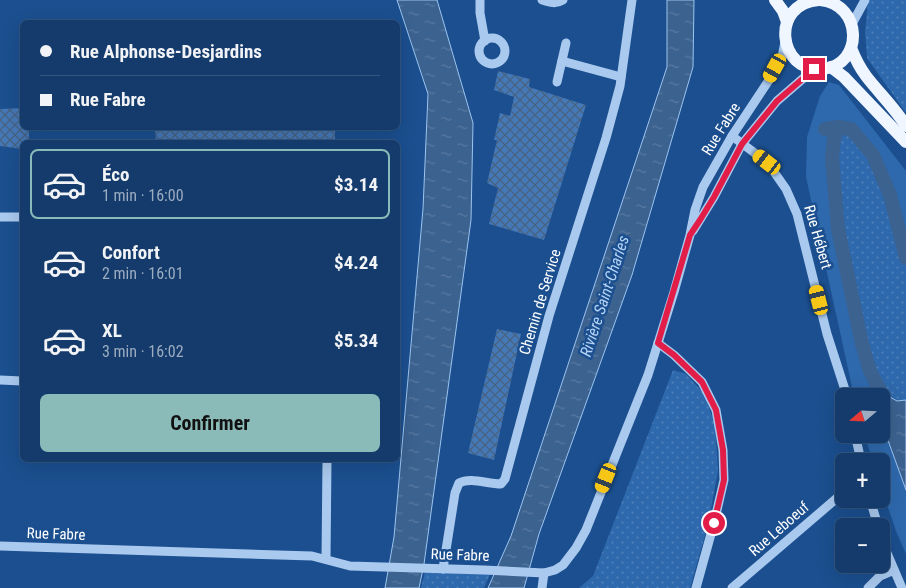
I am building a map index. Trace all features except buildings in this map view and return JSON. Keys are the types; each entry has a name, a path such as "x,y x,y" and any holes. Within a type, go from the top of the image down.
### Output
{"main road":[{"path":"775,0 783,11 787,22"},
{"path":"813,0 828,0 842,9 848,16 854,32 851,48 846,56 840,62 823,69 804,66 789,52 786,42 785,32 791,14 797,8 813,0"},
{"path":"851,48 866,75 897,112 906,126"},
{"path":"831,67 844,77 906,142"}],"street":[{"path":"480,0 480,13 485,41"},
{"path":"542,0 554,4 563,0"},
{"name":"Chemin de Service","path":"443,569 455,493 459,483 465,480 501,484 505,480 549,316 606,138 620,86 632,0"},
{"path":"852,24 865,0"},
{"name":"Rue Fabre","path":"0,546 312,556 350,566 544,573 555,570 563,565 576,548 586,530 648,375 703,187 732,136 778,65 786,42"},
{"path":"558,82 566,43"},
{"path":"562,61 621,77"},
{"name":"Rue Fabre","path":"690,235 714,197 742,144 777,101 814,69"},
{"name":"Rue Hébert","path":"732,136 767,162 786,189 797,214 828,334 845,388"},
{"path":"0,217 20,217"},
{"path":"658,343 674,355 702,382 716,410 723,450 724,480 696,588"},
{"path":"0,380 20,381"},
{"path":"326,559 327,462"},
{"name":"Rue Leboeuf","path":"732,588 835,500"},
{"path":"890,560 902,588"},
{"path":"868,588 880,576 894,570"},
{"path":"542,588 544,573"}],"shaded area":[{"path":"870,0 906,0 906,113 867,58 865,32 868,2"},
{"path":"829,82 839,85 906,171 906,554 888,508 890,508 890,453 870,453 867,443 890,443 890,388 852,388 806,177 807,137 820,96"},
{"path":"838,127 851,129 873,155 890,195 906,254 906,400 897,401 890,397 890,388 879,388 870,371 862,344 838,229 832,158 834,139"},
{"path":"673,370 686,374 705,395 715,425 718,471 708,525 690,588 579,588 593,576"},
{"path":"425,572 490,574 484,588 421,588"}],"water":[{"path":"397,0 437,0 473,123 471,220 424,564 419,588 385,588 394,537 423,209 428,94"},
{"name":"Rivière Saint-Charles","path":"667,0 694,0 693,67 632,275 539,534 524,588 488,588 511,536 667,67"},
{"path":"890,397 897,401 906,400 906,490 889,443"}],"waterway":[{"path":"838,127 834,139 832,158 838,229 862,344 870,371 879,388"},
{"path":"825,129 838,127 851,129 873,155 890,195 906,258"}],"route":[{"path":"714,523 724,480 723,450 716,410 702,382 674,355 658,343 690,235 714,197 742,144 777,101 814,69"}]}
